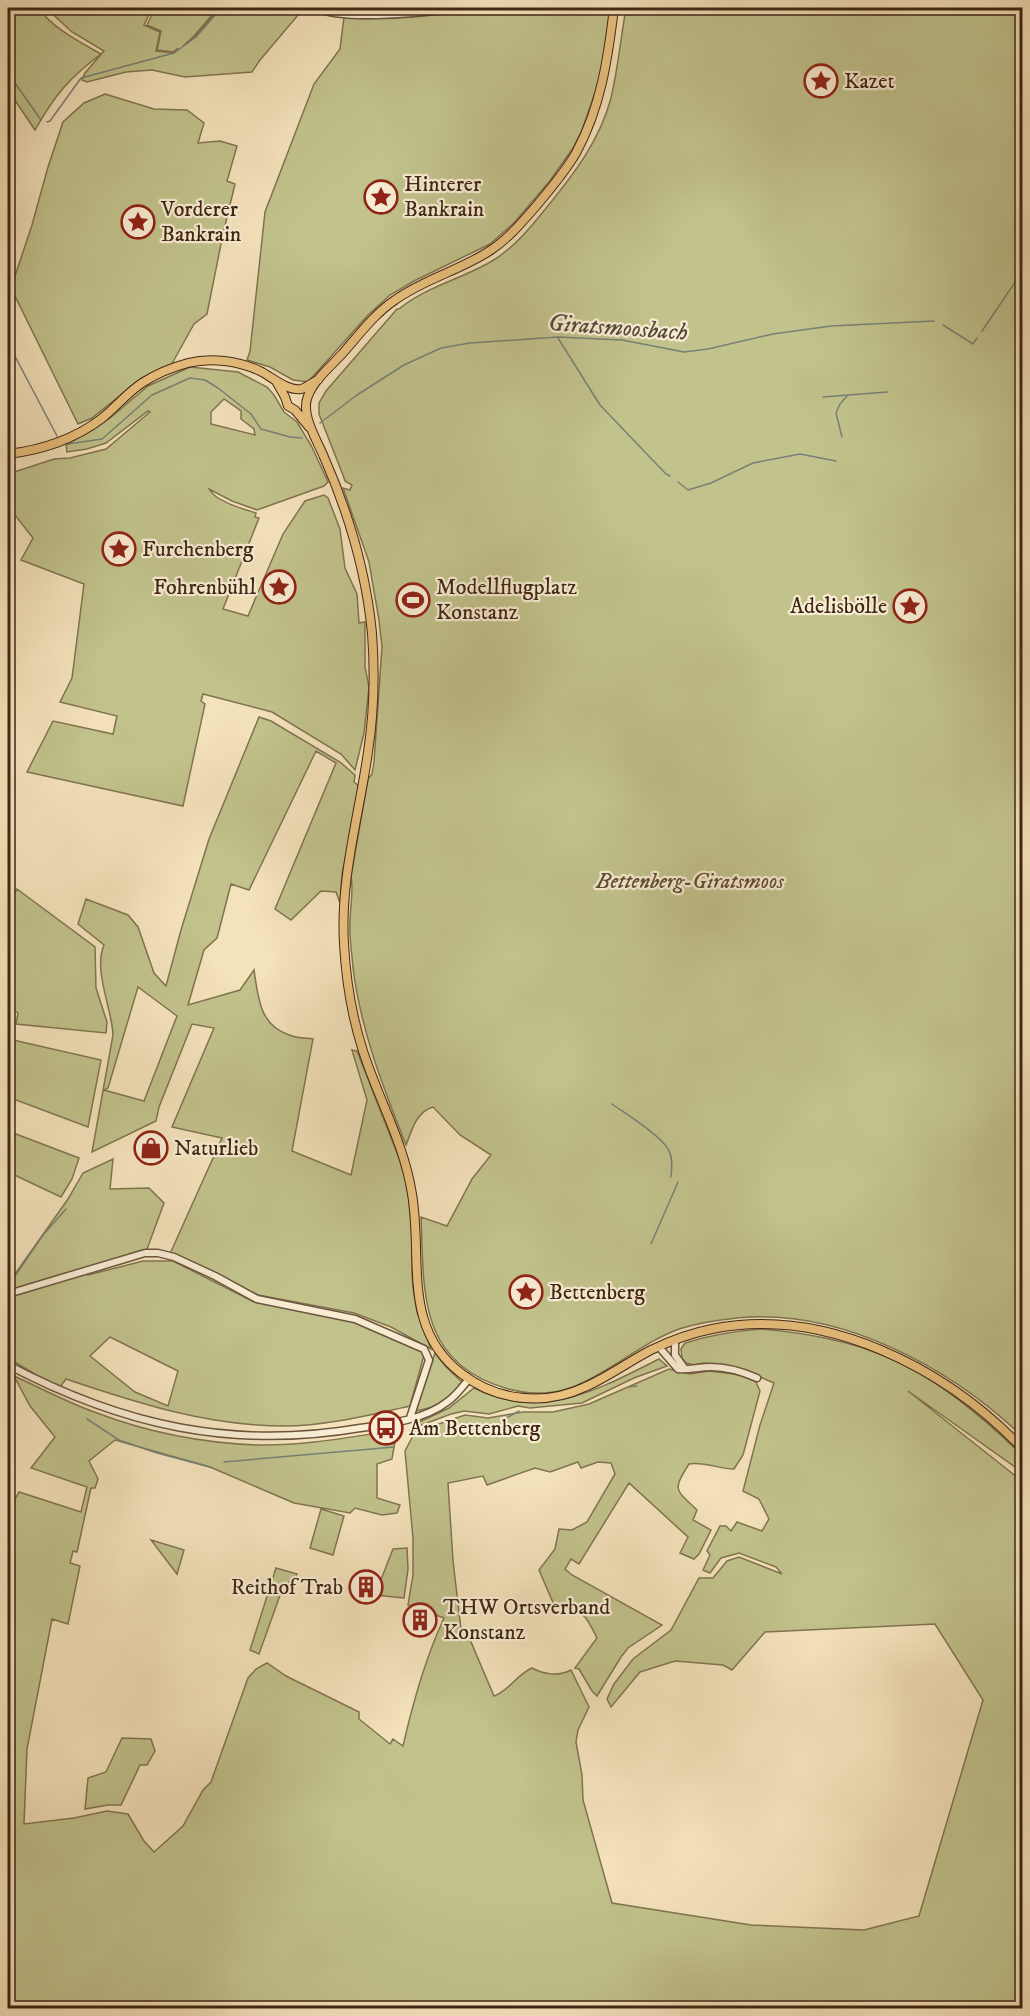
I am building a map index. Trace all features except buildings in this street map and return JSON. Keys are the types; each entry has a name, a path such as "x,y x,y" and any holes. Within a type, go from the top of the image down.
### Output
{"main road":[{"path":"295,410 301,409 319,379 373,318 396,298 492,249 519,226 553,185 577,151 593,117 603,82 612,8"},
{"path":"8,454 31,451 78,434 100,420 142,383 170,369 189,363 207,360 224,361 260,371 276,381 297,389 306,401 312,430 353,531 368,597 372,637 374,697 372,723 351,842 343,904 344,946 349,990 363,1050 396,1136 412,1189 416,1230 416,1273 421,1312 437,1348 452,1366 469,1379 502,1394 524,1398 553,1397 577,1391 675,1340 712,1329 765,1324 822,1331 880,1350 944,1383 976,1405 1023,1448"},
{"path":"285,396 289,391 319,379"},
{"path":"276,381 288,406 295,410 312,430"}],"street":[{"path":"317,8 334,13 398,14 462,8"},
{"path":"8,1294 145,1253 174,1257 257,1299 355,1319 424,1349 429,1360 410,1418"},
{"path":"675,1340 675,1355 686,1370"},
{"path":"659,1347 678,1369 712,1367 738,1370 756,1378"},
{"path":"8,1365 88,1403 162,1425 208,1433 264,1436 318,1435 384,1425 410,1418 445,1404 469,1379"}],"green space":[{"path":"8,8 38,8 59,28 101,54 63,88 35,130 8,90"},
{"path":"46,8 152,8 144,25 160,32 156,51 174,53 178,48 173,52 157,50 161,31 147,25 155,8 218,8 183,46 195,37 220,8 304,8 252,72 185,77 152,70 126,72 87,82 82,80 85,73 104,51 72,32"},
{"path":"479,8 599,8 609,10 607,47 598,84 582,130 573,148 549,182 513,224 490,244 390,295 368,315 308,382 293,380 270,367 247,360 250,351 265,212 314,84 340,49 344,17 428,15"},
{"name":"Bettenberg-Giratsmoos","path":"626,8 1022,8 1022,1436 961,1387 927,1366 891,1347 854,1333 815,1323 776,1317 737,1318 693,1325 655,1340 575,1386 555,1392 535,1393 505,1388 477,1376 456,1361 441,1342 432,1321 423,1272 421,1217 447,1226 472,1179 491,1155 460,1135 433,1107 427,1109 419,1117 406,1145 381,1080 361,1014 350,940 351,876 368,779 372,774 374,762 382,647 369,562 343,488 350,490 352,485 345,481 319,414 319,403 326,391 397,309 420,295 500,256 522,237 557,195 585,156 606,113 616,75"},
{"path":"105,94 154,109 187,110 204,123 198,143 220,141 237,146 227,181 235,184 207,314 194,324 169,369 142,378 92,418 78,424 11,288 63,122 84,103"},
{"path":"190,367 238,372 267,387 284,412 297,422 312,447 328,482 324,486 257,510 209,489 223,501 256,513 255,517 259,518 223,609 248,616 283,534 305,501 324,495 328,498 340,529 345,568 357,594 359,623 365,622 365,667 369,687 364,733 355,770 341,754 272,712 203,694 201,701 205,704 183,806 27,772 53,721 113,734 117,716 60,702 72,678 84,584 21,560 33,538 8,506 8,474 54,459 70,458 106,449 150,412 148,411 106,443 67,452 66,445 110,418 148,386","holes":["224,399 241,411 241,419 254,429 255,435 211,424 211,412"]},
{"path":"259,717 271,721 340,762 355,775 354,782 360,787 342,874 340,903 336,892 321,891 291,920 275,909 336,763 316,751 249,890 231,884 217,938 204,950 188,1005 240,990 254,970 259,999 271,1024 292,1036 313,1039 292,1151 351,1175 367,1100 352,1050 357,1051 402,1166 408,1190 412,1230 413,1288 417,1312 431,1349 391,1327 354,1313 258,1295 217,1274 169,1256 222,1138 172,1127 214,1028 192,1024 159,1107 156,1121 92,1152 113,1035 102,978 101,955 104,945 78,924 86,899 128,915 138,927 154,973 166,986 209,839","holes":["138,987 177,1016 144,1101 104,1090 108,1088"]},
{"path":"17,889 95,947 96,988 107,1022 106,1033 16,1024 18,1013 8,1006 8,904"},
{"path":"13,1040 101,1060 88,1127 8,1097 8,1061"},
{"path":"8,1131 79,1158 72,1179 61,1197 8,1172"},
{"path":"113,1159 110,1189 149,1188 164,1203 146,1252 88,1273 88,1275 143,1261 173,1261 254,1302 355,1321 422,1350 424,1355 410,1406 316,1424 284,1426 228,1422 146,1404 66,1379 60,1387 8,1358 8,1299 14,1294 8,1284 68,1199 83,1173","holes":["110,1337 178,1371 168,1406 135,1392 90,1356"]},
{"path":"761,1329 798,1333 836,1341 873,1352 907,1366 968,1407 1022,1455 1022,1472 908,1391 1022,1481 1022,2008 8,2008 8,1512 19,1492 81,1512 87,1487 31,1468 55,1437 30,1406 14,1376 76,1405 116,1420 196,1439 237,1444 275,1445 397,1430 392,1459 377,1464 377,1498 400,1505 397,1513 382,1515 355,1508 350,1513 294,1503 210,1467 115,1440 89,1461 98,1479 95,1488 91,1488 77,1552 73,1551 70,1563 80,1566 68,1624 52,1619 27,1749 24,1824 74,1818 107,1811 128,1814 144,1841 154,1852 183,1826 203,1790 211,1782 248,1678 256,1669 267,1663 286,1676 359,1712 359,1719 390,1744 393,1739 403,1746 420,1681 444,1618 408,1605 413,1575 413,1538 405,1451 415,1432 465,1415 488,1418 523,1412 553,1412 589,1404 669,1369 690,1374 709,1371 742,1375 756,1382 760,1391 743,1455 734,1469 689,1464 678,1485 680,1493 697,1510 693,1520 711,1530 699,1554 694,1559 680,1553 688,1537 629,1483 579,1564 571,1559 565,1569 662,1625 628,1648 597,1696 579,1669 575,1668 597,1638 586,1618 577,1610 555,1607 539,1570 555,1549 559,1529 572,1530 587,1522 615,1474 611,1463 598,1462 581,1468 578,1462 550,1472 535,1468 487,1485 483,1476 448,1483 453,1561 461,1629 471,1642 494,1696 532,1668 551,1674 571,1670 589,1707 578,1730 576,1742 582,1775 583,1800 612,1903 751,1925 864,1930 919,1916 983,1700 935,1624 765,1632 732,1670 723,1665 675,1661 640,1672 611,1707 607,1699 614,1684 633,1659 671,1630 699,1578 713,1578 727,1561 739,1557 782,1574 776,1567 739,1553 721,1558 710,1573 703,1570 710,1555 707,1551 720,1526 726,1526 731,1531 737,1522 762,1531 769,1519 759,1499 743,1491 760,1425 774,1383 737,1367 686,1363 682,1358 681,1349 685,1343 704,1338"},
{"path":"435,1353 462,1382 454,1394 443,1402 416,1411"},
{"path":"659,1359 667,1366 634,1378 582,1403 530,1408 518,1406 489,1414 464,1411 411,1429 415,1424 449,1408 474,1388 499,1398 523,1402 546,1402 591,1391"},
{"path":"321,1509 344,1516 333,1555 310,1548"},
{"path":"151,1540 184,1550 177,1574"},
{"path":"407,1548 408,1569 404,1598 375,1595 393,1549"},
{"path":"276,1568 297,1574 294,1580 284,1584 259,1654 250,1650"},
{"path":"122,1738 151,1739 155,1751 147,1765 140,1765 121,1805 85,1809 88,1778 106,1772"}],"waterway":[{"path":"47,122 81,78 174,53 196,37 221,8"},
{"path":"8,73 41,120"},
{"path":"982,331 1022,272"},
{"name":"Giratsmoosbach","path":"320,423 357,395 404,365 441,348 470,343 558,337 622,340 684,352 708,349 773,334 831,326 934,321"},
{"path":"943,325 973,344 977,338"},
{"path":"558,338 600,405 670,476"},
{"name":"Giratsmoosbach","path":"8,343 57,436"},
{"name":"Giratsmoosbach","path":"68,444 102,439 152,395 190,378 205,380 218,388 251,414 261,429 302,438"},
{"path":"823,397 887,392"},
{"path":"842,437 836,413 848,395"},
{"path":"678,482 688,490 711,483 753,463 800,454 836,461"},
{"path":"612,1104 664,1143 671,1155 671,1177"},
{"path":"651,1244 678,1182"},
{"path":"9,1285 43,1235 66,1209"},
{"path":"629,1387 637,1386"},
{"path":"501,1421 519,1411"},
{"path":"87,1419 119,1440 210,1467"},
{"path":"224,1462 394,1447"}],"place":[{"name":"Kazet","path":"821,81"},
{"name":"Hinterer Bankrain","path":"381,197"},
{"name":"Vorderer Bankrain","path":"138,222"},
{"name":"Furchenberg","path":"119,549"},
{"name":"Fohrenbühl","path":"279,587"},
{"name":"Modellflugplatz Konstanz","path":"413,600"},
{"name":"Adelisbölle","path":"910,606"},
{"name":"Naturlieb","path":"151,1148"},
{"name":"Bettenberg","path":"526,1292"},
{"name":"Am Bettenberg","path":"386,1428"},
{"name":"Reithof Trab","path":"366,1587"},
{"name":"THW Ortsverband Konstanz","path":"420,1620"}]}
